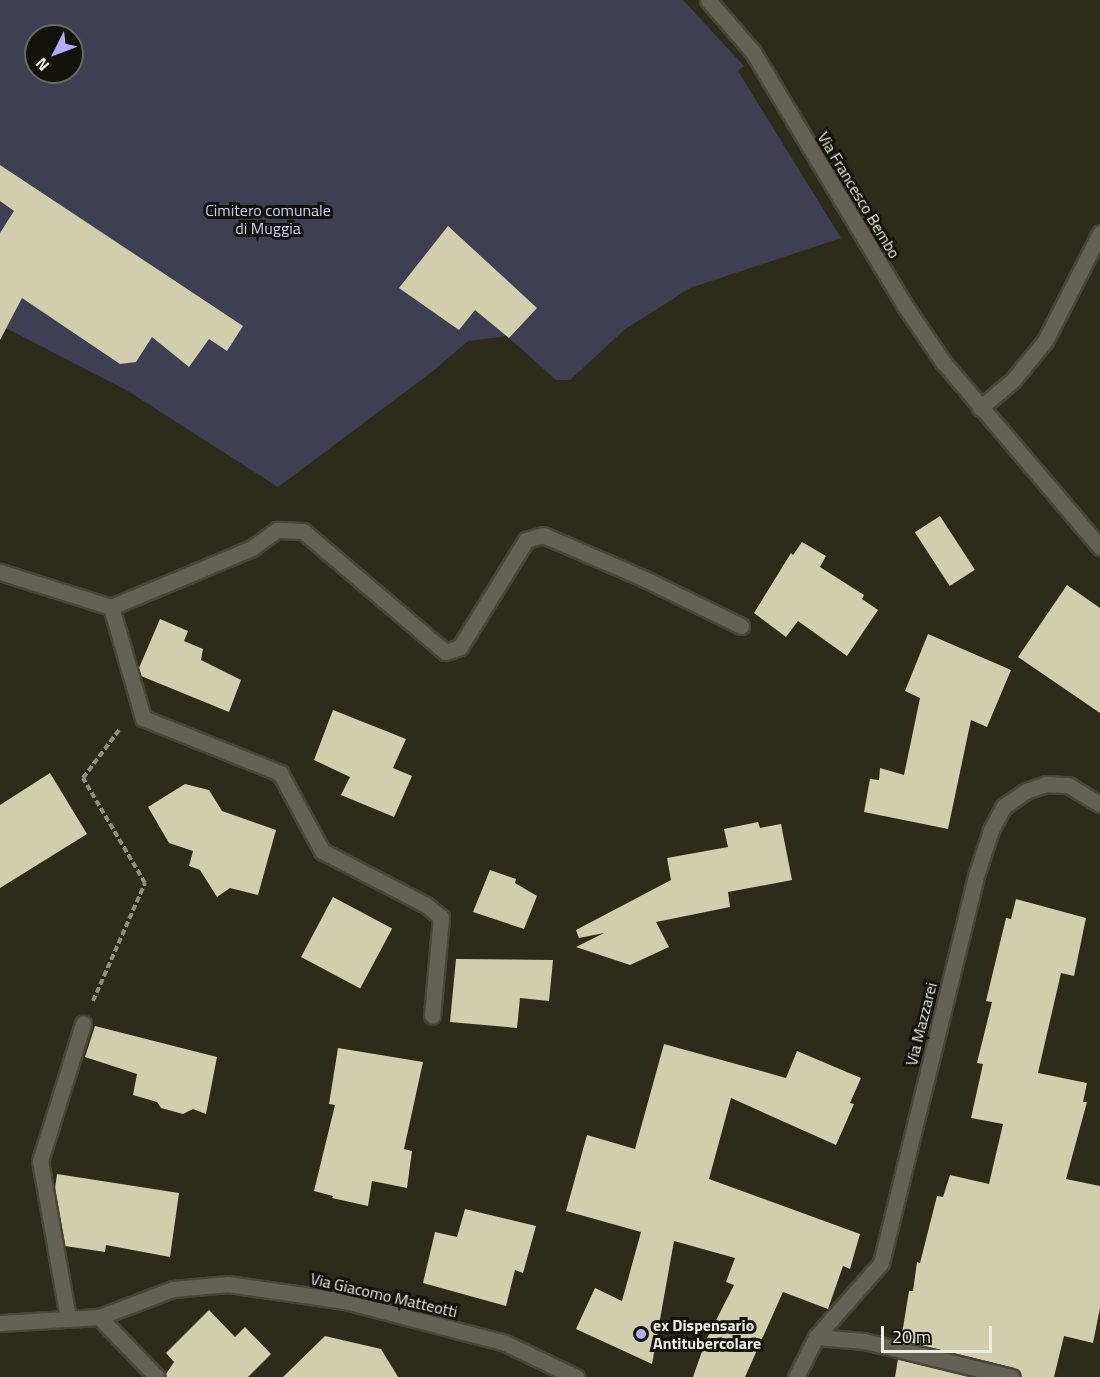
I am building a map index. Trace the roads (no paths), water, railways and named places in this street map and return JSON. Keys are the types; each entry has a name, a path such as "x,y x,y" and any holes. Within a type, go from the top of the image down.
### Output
{"street":[{"name":"Via Francesco Bembo","path":"708,0 753,52 905,306 943,362 1100,547"},
{"path":"981,408 1013,380 1045,342 1100,233"},
{"path":"0,572 111,607 252,548 277,530 303,531 445,652 460,647 526,540 543,535 645,579 741,626"},
{"path":"111,607 143,718 280,773 322,851 426,906 441,917 432,1016"},
{"name":"Via Mazzarei","path":"796,1377 816,1337 881,1263 977,873 1003,807 1026,791 1046,784 1068,785 1100,804"},
{"path":"68,1318 40,1161 83,1024"},
{"name":"Via Giacomo Matteotti","path":"0,1323 99,1317 173,1289 228,1284 345,1301 506,1342 576,1377"},
{"path":"99,1317 157,1377"},
{"path":"816,1337 864,1341 1012,1377"}],"place":[{"name":"ex Dispensario Antitubercolare","path":"641,1334"}],"park label":[{"name":"Cimitero comunale di Muggia","path":"268,219"}]}
